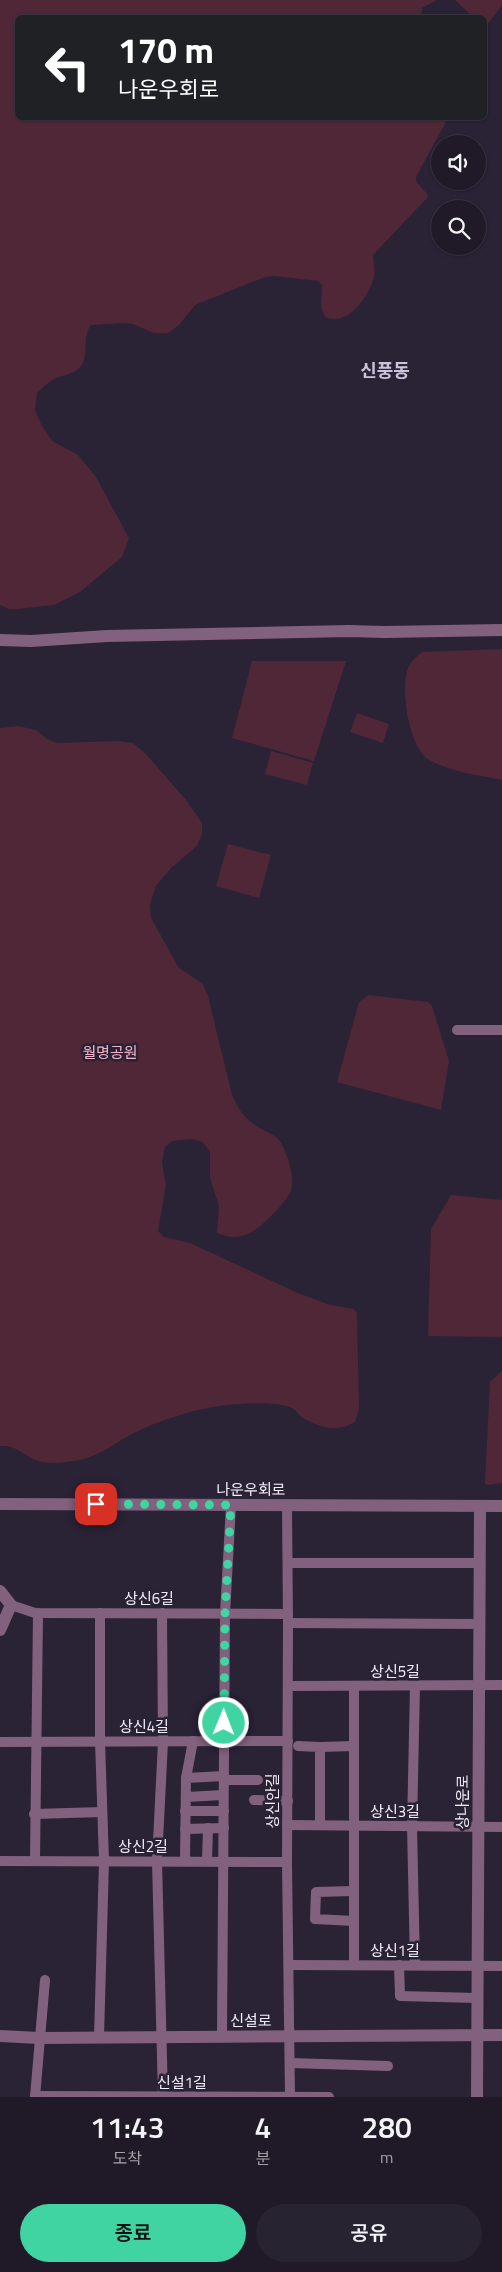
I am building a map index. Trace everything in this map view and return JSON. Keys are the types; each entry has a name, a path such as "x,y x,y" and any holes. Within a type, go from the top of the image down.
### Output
{"street":[{"path":"0,640 31,641 107,636 329,631 502,630"},
{"path":"457,1030 502,1030"},
{"name":"나운우회로","path":"0,1504 502,1506"},
{"path":"222,2036 225,1614 231,1505"},
{"name":"상신안길","path":"286,1506 288,1563 287,1862 290,2097"},
{"name":"상나운로","path":"477,2097 480,1507"},
{"path":"288,1563 480,1563"},
{"path":"0,1591 11,1605 0,1630"},
{"name":"상신6길","path":"11,1605 38,1613 225,1614 288,1619 479,1624"},
{"path":"35,1861 34,1814 38,1613"},
{"path":"100,1613 100,1741 104,1861 100,2037"},
{"path":"162,1614 163,1742 157,1861 163,2097"},
{"name":"상신5길","path":"288,1686 502,1685"},
{"path":"354,1686 354,1966"},
{"path":"415,1686 412,1826 415,1965"},
{"name":"상신4길","path":"0,1742 288,1741"},
{"path":"185,1861 186,1778 193,1742"},
{"path":"298,1746 354,1746"},
{"path":"320,1746 320,1825"},
{"path":"186,1778 258,1780"},
{"path":"186,1797 224,1795"},
{"path":"254,1800 288,1801"},
{"path":"185,1811 224,1811"},
{"path":"34,1814 102,1812"},
{"name":"상신3길","path":"288,1825 502,1827"},
{"path":"207,1862 208,1828"},
{"path":"185,1829 224,1828"},
{"name":"상신2길","path":"0,1861 287,1862"},
{"path":"354,1891 316,1892 315,1919 354,1921"},
{"name":"상신1길","path":"289,1965 502,1966"},
{"path":"399,1965 400,1996 477,1998"},
{"path":"36,2096 45,1980"},
{"name":"신설로","path":"0,2036 39,2038 502,2035"},
{"path":"290,2063 388,2066"},
{"name":"신설1길","path":"36,2096 329,2097"}],"green space":[{"path":"0,0 437,0 422,8 421,15 15,15 15,120 447,120 439,135 431,135 431,149 416,177 416,181 428,195 427,198 373,255 375,275 371,286 362,301 349,314 342,318 333,319 325,317 321,307 322,285 318,281 274,276 265,277 195,305 179,325 168,333 154,333 133,324 124,323 91,325 87,334 82,365 72,373 53,379 37,393 35,410 52,441 78,455 96,477 129,538 122,557 80,592 54,605 9,609 0,605"},
{"path":"455,0 502,0 502,5 487,25 487,15 471,15"},
{"path":"502,649 502,780 454,770 428,759 421,752 416,742 408,716 405,687 406,675 410,664 422,652"},
{"path":"252,661 346,661 314,761 232,738"},
{"path":"357,713 389,724 383,743 350,732"},
{"name":"월명공원","path":"18,726 36,730 47,739 57,743 119,741 133,743 145,753 186,800 202,823 202,834 197,846 171,868 156,886 150,904 151,918 179,968 203,984 208,996 232,1095 239,1109 253,1124 273,1135 281,1143 291,1168 292,1186 291,1191 279,1208 254,1231 239,1237 229,1237 217,1233 219,1206 210,1178 210,1152 203,1142 192,1139 172,1141 165,1147 162,1162 166,1185 158,1231 164,1237 190,1243 298,1293 330,1305 354,1309 357,1313 359,1409 355,1422 342,1427 328,1428 308,1421 290,1407 284,1405 259,1403 228,1405 172,1417 134,1433 101,1452 80,1460 48,1463 33,1459 12,1447 0,1446 0,728"},
{"path":"271,751 313,763 307,785 265,774"},
{"path":"228,844 271,855 259,898 216,886"},
{"path":"369,995 428,1002 432,1006 449,1061 441,1110 337,1082 359,1002"},
{"path":"451,1195 502,1200 502,1337 428,1336 431,1229"},
{"path":"502,1371 502,1483 487,1485 485,1483 490,1382"}],"district":[{"name":"신풍동","path":"385,370"}],"route":[{"path":"96,1504 231,1505 225,1614 224,1723"}]}
